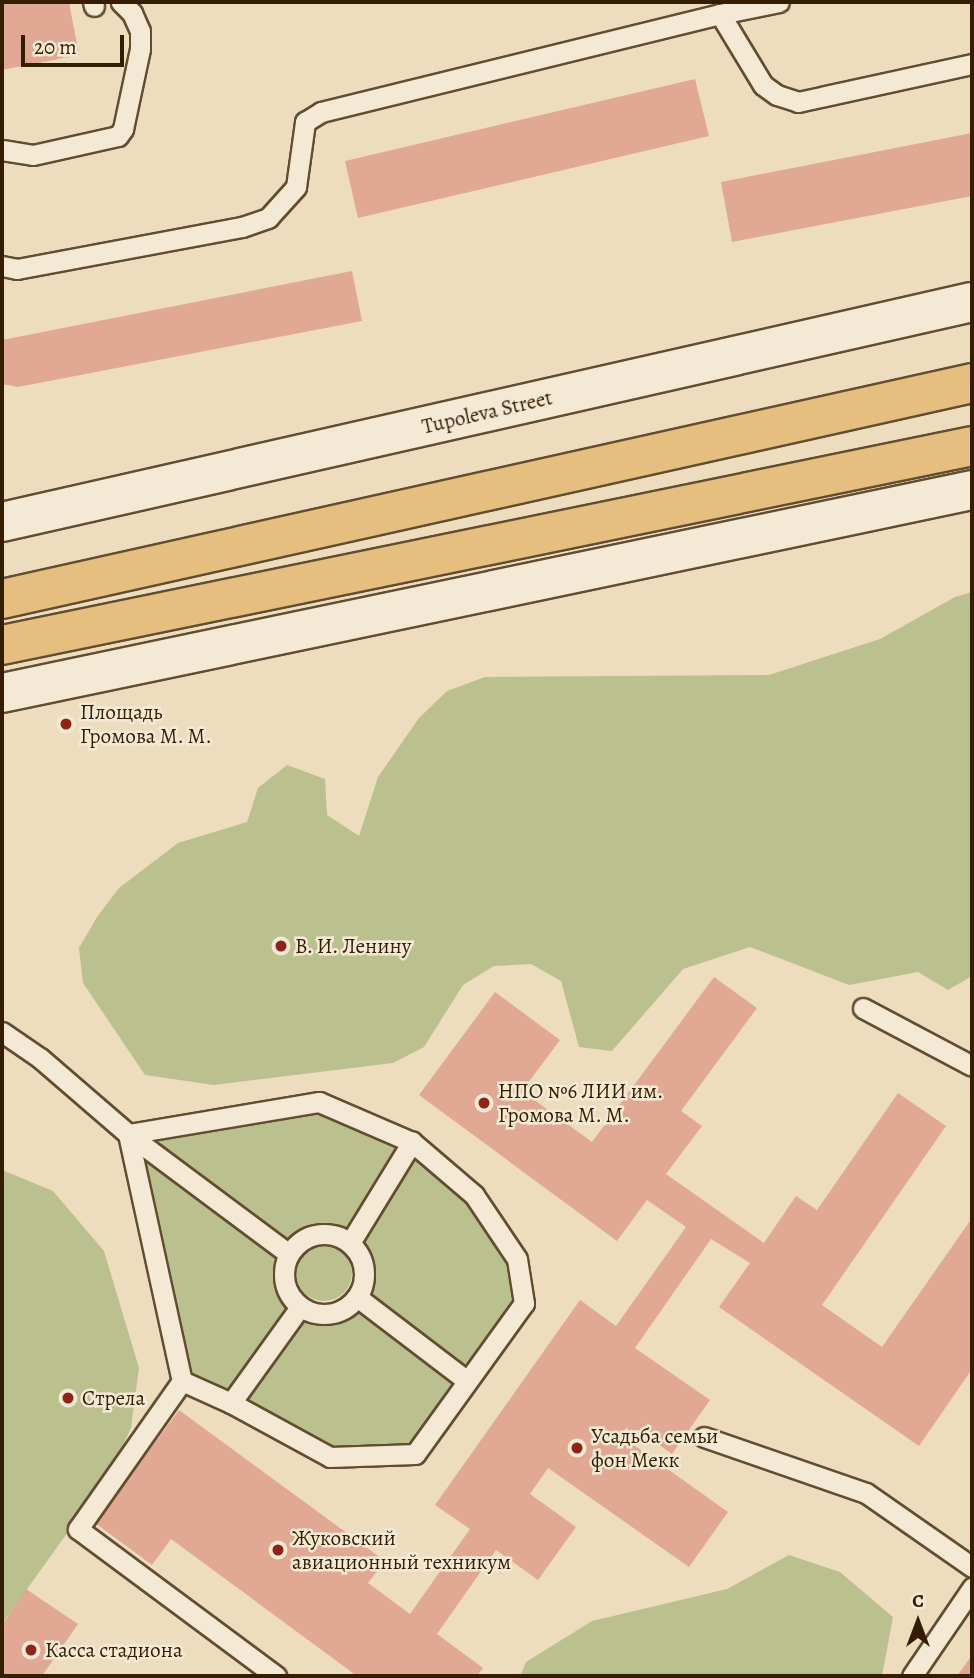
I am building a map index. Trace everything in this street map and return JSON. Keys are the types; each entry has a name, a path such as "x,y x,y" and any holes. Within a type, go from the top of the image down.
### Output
{"main road":[{"name":"Tupoleva Street","path":"2,522 972,302"},
{"path":"2,599 972,383"},
{"path":"2,645 972,446"},
{"path":"2,693 972,490"}],"lane":[{"path":"2,150 33,155 118,136 123,129 140,49 140,31 132,13 121,2"},
{"path":"2,267 18,269 242,227 268,218 296,187 305,122 321,112 720,14 779,2"},
{"path":"720,14 762,85 777,95 798,102 972,64"},
{"path":"863,1008 972,1066"},
{"path":"2,1032 40,1058 128,1134 289,1254"},
{"path":"128,1134 319,1102 412,1143 474,1195 517,1259 524,1303 415,1454 330,1457 231,1403 182,1381"},
{"path":"128,1134 182,1381 78,1529 276,1676"},
{"path":"350,1243 412,1143"},
{"path":"316,1233 332,1233 350,1243 360,1255 365,1274 357,1297 329,1314 315,1314 300,1307 284,1284 284,1266 298,1242 316,1233"},
{"path":"357,1297 466,1380"},
{"path":"231,1403 300,1307"},
{"path":"704,1437 866,1493 972,1567"},
{"path":"912,1676 972,1588"}],"green space":[{"path":"972,592 972,976 948,990 918,972 849,985 750,947 683,969 612,1051 579,1047 561,981 531,964 494,966 463,985 424,1047 393,1063 214,1085 145,1075 83,983 79,948 97,917 119,888 178,843 247,822 258,788 287,765 325,779 327,815 359,836 378,777 419,718 447,691 485,677 769,675 880,639 955,597"},
{"path":"318,1104 409,1143 350,1241 332,1232 316,1231 290,1246 133,1135"},
{"path":"131,1137 285,1254 280,1281 286,1298 297,1307 231,1398 183,1379"},
{"path":"413,1148 473,1197 514,1261 520,1302 465,1375 361,1296 366,1287 368,1266 355,1241"},
{"name":"Стрела","path":"2,1170 53,1191 104,1251 139,1368 131,1428 111,1472 2,1624"},
{"path":"324,1245 335,1247 344,1253 350,1262 350,1284 344,1293 335,1299 324,1301 313,1299 304,1293 298,1284 296,1273 298,1262 304,1253 313,1247"},
{"path":"354,1306 462,1380 412,1451 328,1452 236,1400 300,1311 323,1318"},
{"path":"789,1555 840,1572 893,1617 882,1676 520,1676 526,1662 592,1621 727,1589"}],"building":[{"path":"2,2 69,2 79,55 2,70"},
{"path":"695,79 709,136 358,218 345,161"},
{"path":"972,133 972,196 732,242 721,182"},
{"path":"352,271 362,321 18,387 2,384 2,340"},
{"path":"714,977 757,1008 681,1111 702,1126 666,1174 764,1243 796,1196 817,1210 898,1093 946,1126 822,1305 882,1347 972,1218 972,1369 919,1446 719,1307 750,1263 711,1239 635,1348 710,1400 672,1454 640,1431 631,1443 728,1512 689,1567 548,1468 530,1494 576,1527 538,1580 496,1550 437,1634 483,1668 477,1676 357,1676 171,1539 152,1565 95,1523 179,1410 385,1561 368,1583 410,1614 470,1529 435,1505 580,1300 616,1326 686,1227 647,1200 617,1241 419,1095 495,992 560,1040 522,1091 592,1142"},
{"name":"Касса стадиона","path":"26,1589 78,1624 42,1676 2,1676 2,1625"},
{"path":"972,1655 972,1676 957,1676"}],"place":[{"name":"Площадь Громова М. М.","path":"66,724"},
{"name":"В. И. Ленину","path":"281,946"},
{"name":"НПО №6 ЛИИ им. Громова М. М.","path":"484,1103"},
{"name":"Стрела","path":"68,1398"},
{"name":"Усадьба семьи фон Мекк","path":"577,1448"},
{"name":"Жуковский авиационный техникум","path":"278,1550"},
{"name":"Касса стадиона","path":"31,1650"}]}
